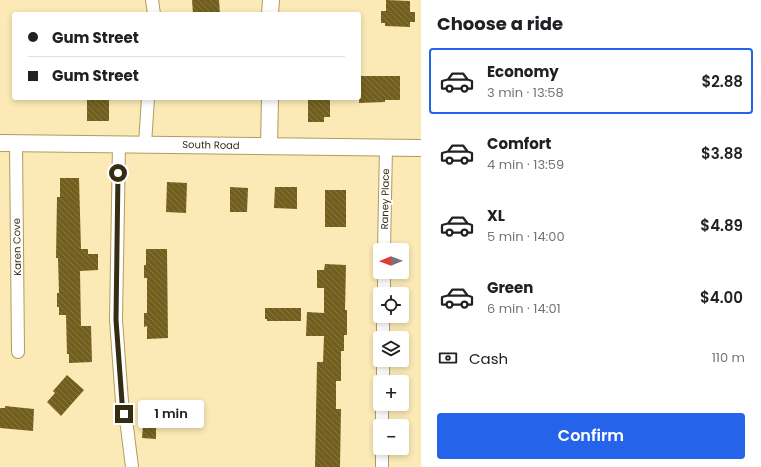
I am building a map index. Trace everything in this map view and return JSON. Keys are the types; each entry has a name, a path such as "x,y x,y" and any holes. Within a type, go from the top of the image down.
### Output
{"street":[{"path":"152,0 154,12"},
{"path":"270,12 271,0"},
{"path":"145,144 148,100"},
{"path":"269,146 270,100"},
{"name":"South Road","path":"8,143 421,148"},
{"name":"Karen Cove","path":"8,143 18,352"},
{"path":"119,144 116,320 122,402 127,426 132,467"},
{"name":"Raney Place","path":"384,243 386,147"},
{"path":"382,455 382,467"}],"building":[{"path":"192,0 219,0 220,12 193,12"},
{"path":"386,0 410,1 410,12 415,12 415,22 410,22 410,27 385,26 385,23 381,23 381,11 386,11"},
{"path":"361,76 400,76 400,100 359,103 359,100 361,100"},
{"path":"87,100 109,100 109,121 87,121"},
{"path":"308,100 330,100 330,117 324,117 324,122 308,122"},
{"path":"60,178 79,178 81,249 88,249 88,254 98,254 98,270 80,271 81,326 91,326 92,362 69,363 69,354 67,354 66,315 59,315 59,307 57,307 57,293 59,293 58,258 56,258 57,197 60,197"},
{"path":"167,182 187,183 186,213 166,212"},
{"path":"230,187 248,188 247,212 230,212"},
{"path":"275,187 297,187 297,209 274,208"},
{"path":"325,190 346,190 346,227 325,227"},
{"path":"146,249 167,249 168,338 147,339 147,326 144,327 144,313 147,313 147,278 144,278"},
{"path":"325,264 346,265 345,310 347,310 347,335 344,335 344,351 341,351 341,381 336,381 336,409 341,409 340,467 315,467 317,362 323,362 324,336 306,336 307,312 324,313 324,288 317,288 317,270 324,270"},
{"path":"265,308 301,308 301,321 267,321 267,319 265,319"},
{"path":"67,375 84,390 61,416 47,402 55,393 53,391"},
{"path":"5,406 34,409 33,431 0,428 0,408 5,408"},
{"path":"143,425 156,426 156,439 142,438"}],"route":[{"path":"118,173 116,320 124,414"}]}
